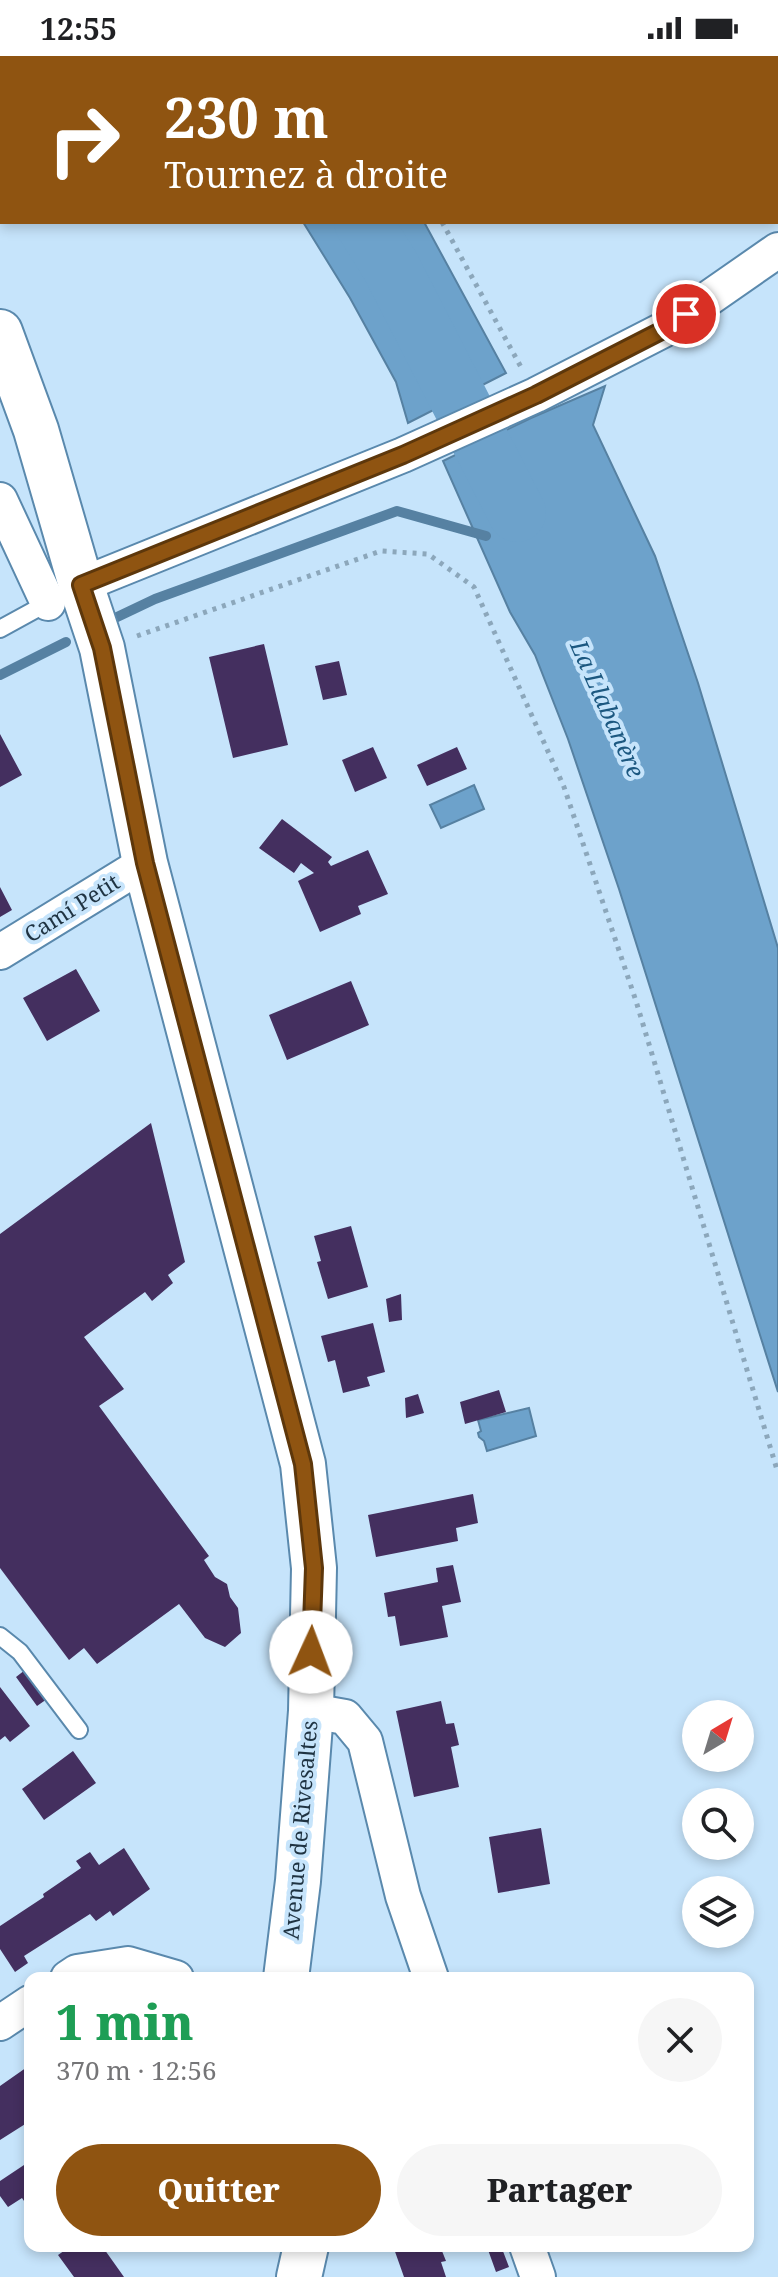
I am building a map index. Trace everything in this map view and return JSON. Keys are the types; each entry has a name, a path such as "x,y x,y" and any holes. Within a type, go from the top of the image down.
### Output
{"main road":[{"name":"Avenue de Rivesaltes","path":"0,332 36,430 64,594 102,648 145,863 303,1464 314,1568 311,1711 298,1881 287,1972"},
{"path":"299,2277 305,2252"}],"street":[{"path":"0,500 64,594 403,455 536,395 663,330 778,250"},
{"name":"Camí Petit","path":"0,952 145,863"},
{"path":"311,1711 345,1717 365,1741 403,1896 429,1972"},
{"path":"77,1972 128,1964 155,1972"},
{"path":"0,2023 24,2007"},
{"path":"529,2252 538,2277"}],"lane":[{"path":"0,629 64,594"},
{"path":"0,1636 20,1652 79,1730"}],"path":[{"path":"443,224 536,395"},
{"path":"102,648 381,551 428,554 474,587 564,787 636,1001 778,1473"}],"water":[{"path":"304,224 425,224 506,373 408,423 396,382 350,298"},
{"path":"605,386 593,425 655,556 698,683 778,948 778,1392 619,889 568,739 535,655 510,612 443,461"},
{"path":"474,785 484,809 441,828 430,805"},
{"path":"529,1408 536,1436 487,1451 479,1437 478,1420"}],"building":[{"path":"264,644 288,745 233,758 209,657"},
{"path":"339,661 347,695 323,700 315,666"},
{"path":"0,734 22,775 0,787"},
{"path":"373,747 387,778 355,792 342,760"},
{"path":"457,747 467,769 427,786 417,765"},
{"path":"282,819 332,857 328,862 331,866 368,850 388,894 358,906 361,914 320,932 298,881 314,873 301,863 294,873 259,848"},
{"path":"0,887 12,910 0,917"},
{"path":"76,969 100,1011 47,1041 23,998"},
{"path":"351,981 369,1025 287,1060 269,1015"},
{"path":"151,1123 185,1262 168,1275 173,1283 152,1301 145,1292 84,1337 124,1389 99,1406 209,1556 204,1560 215,1577 227,1584 230,1597 238,1608 241,1633 225,1647 205,1638 179,1604 97,1664 84,1648 69,1660 0,1568 0,1234"},
{"path":"351,1226 368,1287 328,1299 317,1262 321,1261 314,1236"},
{"path":"401,1294 402,1320 389,1322 386,1299"},
{"path":"373,1323 385,1372 367,1377 370,1386 343,1393 335,1360 328,1362 321,1336"},
{"path":"499,1390 506,1412 465,1424 460,1402"},
{"path":"418,1394 424,1413 406,1418 405,1398"},
{"path":"473,1494 478,1523 456,1528 458,1541 376,1557 368,1515"},
{"path":"453,1565 461,1602 442,1606 448,1637 400,1646 395,1616 388,1617 384,1593 438,1582 436,1568"},
{"path":"25,1670 47,1699 37,1706 16,1677"},
{"path":"0,1687 30,1726 10,1742 5,1736 0,1740"},
{"path":"441,1701 446,1724 454,1723 459,1745 451,1747 459,1787 414,1797 396,1711"},
{"path":"73,1751 96,1783 44,1820 22,1789"},
{"path":"541,1828 550,1884 498,1893 489,1837"},
{"path":"124,1848 150,1889 113,1916 110,1911 96,1921 90,1914 24,1956 28,1963 15,1972 0,1949 0,1926 81,1868 76,1861 90,1852 99,1865"},
{"path":"24,2069 24,2125 0,2140 0,2086"},
{"path":"24,2165 24,2201 22,2198 8,2207 0,2196 0,2181"},
{"path":"62,2252 106,2252 124,2277 74,2277 58,2255"},
{"path":"395,2252 442,2252 446,2261 441,2262 446,2277 404,2277"},
{"path":"489,2252 503,2252 509,2267 496,2272"}],"waterway":[{"name":"La Llabanère","path":"364,224 391,267 517,513"},
{"path":"115,618 155,599 397,511 486,536"},
{"path":"0,675 66,642"}],"route":[{"path":"311,1652 314,1568 303,1464 145,863 102,648 81,585 403,455 536,395 663,330 686,314"}]}
